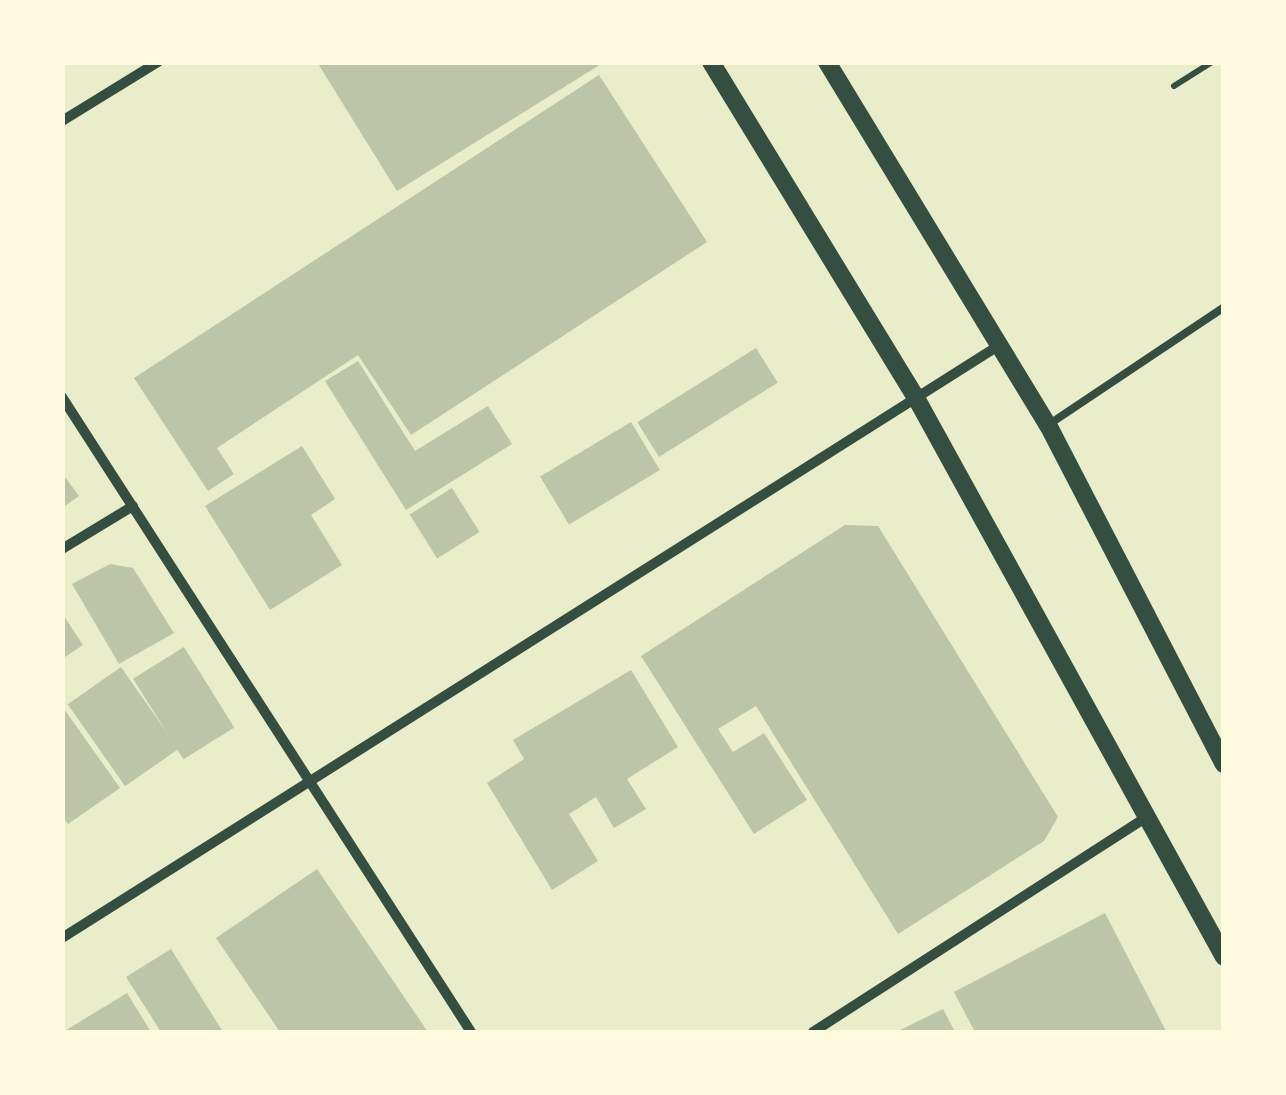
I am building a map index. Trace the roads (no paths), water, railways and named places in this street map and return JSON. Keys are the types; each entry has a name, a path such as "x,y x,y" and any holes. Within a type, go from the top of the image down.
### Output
{"street":[{"path":"62,121 158,62"},
{"path":"711,62 915,396 1224,958"},
{"path":"827,62 1048,425 1218,740 1224,764"},
{"path":"62,938 998,346"},
{"path":"62,397 471,1032"},
{"path":"62,549 133,506"},
{"path":"813,1032 1148,816"}],"lane":[{"path":"1048,425 1224,307"}]}
